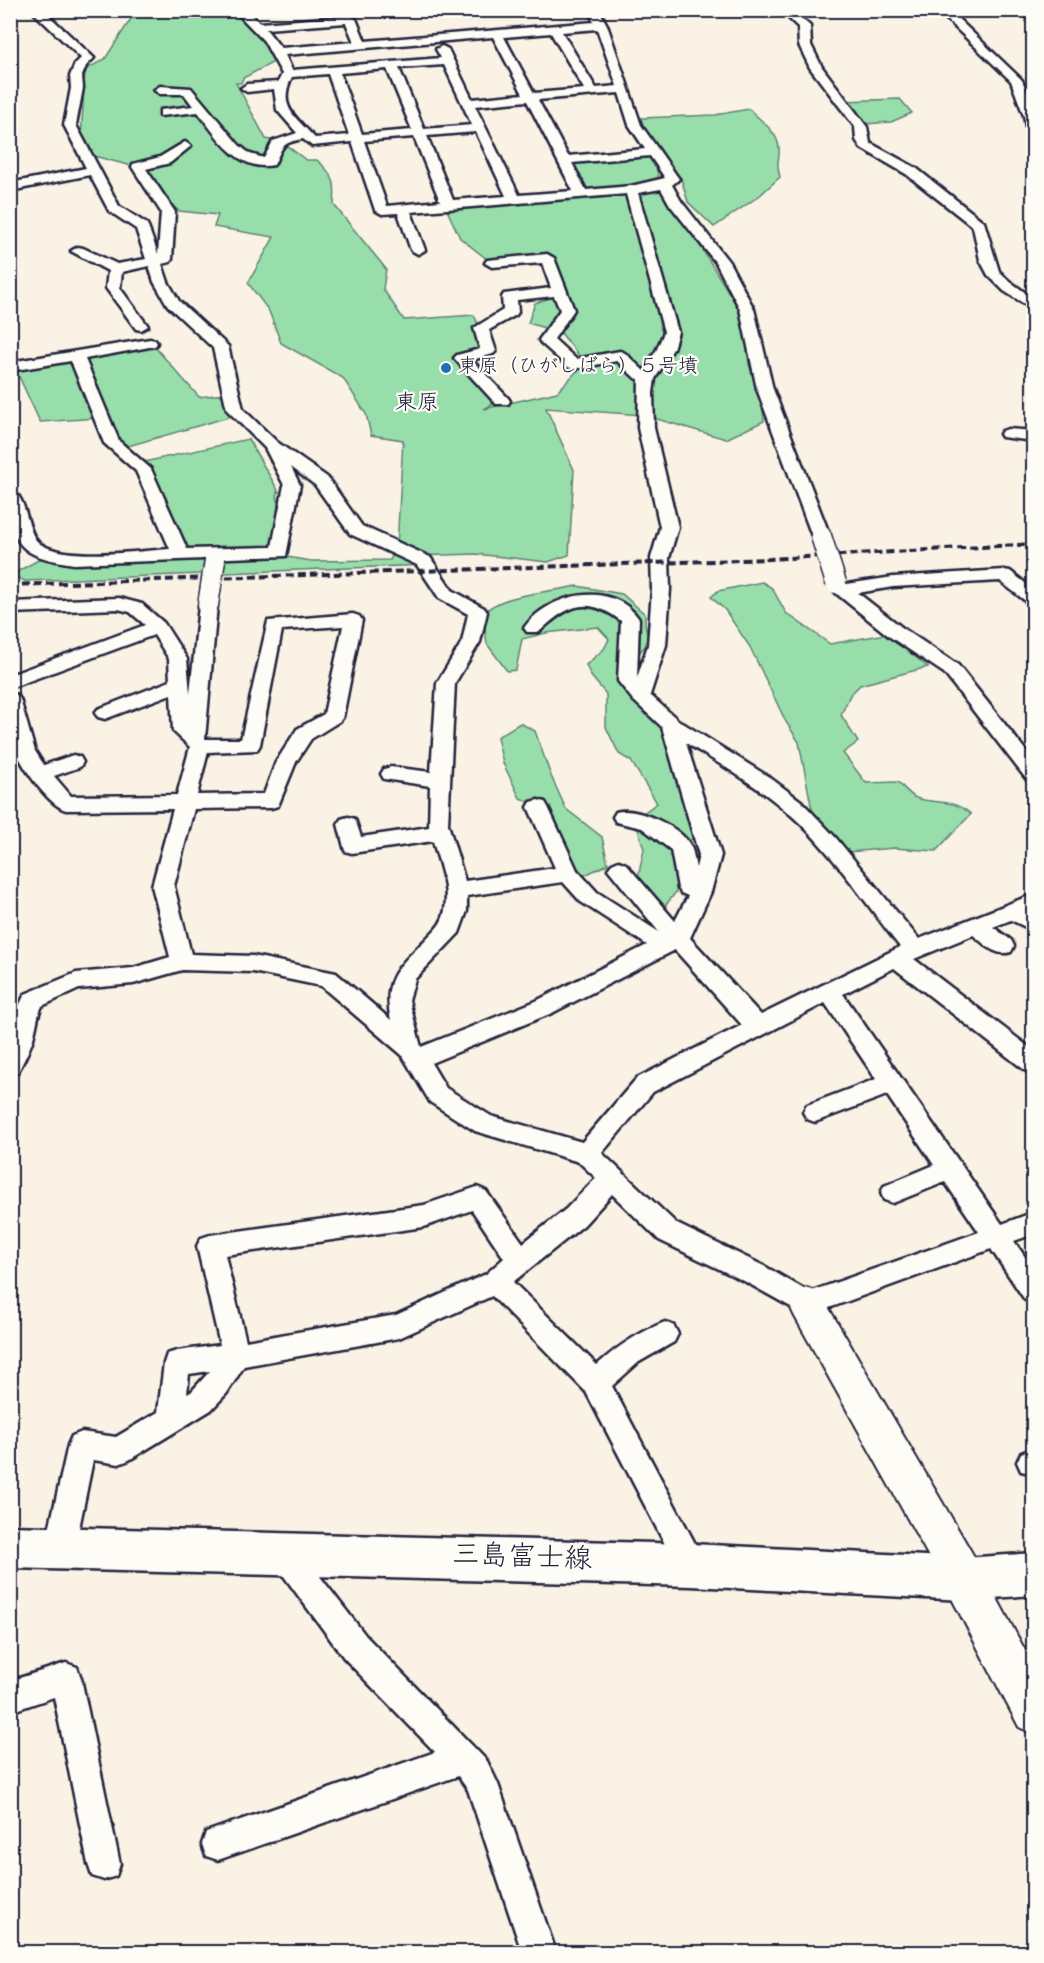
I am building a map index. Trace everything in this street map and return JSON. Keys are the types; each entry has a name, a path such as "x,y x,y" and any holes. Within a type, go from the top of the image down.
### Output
{"main road":[{"name":"三島富士線","path":"10,1546 691,1565 964,1579 1034,1574"}],"street":[{"path":"36,10 88,58 81,64 76,76 77,88 70,125 114,207 142,227 161,282 173,303 220,346 235,410 271,445 321,481 356,530 424,561 445,594 478,612 471,642 446,683 438,824 457,890 456,911 451,927 431,945 405,975 398,1000 413,1054 438,1095 484,1124 587,1154 668,1232 755,1274 807,1304 964,1579 1034,1712"},
{"path":"239,10 259,26 279,52 285,79 279,92 283,110 312,142 480,129"},
{"path":"333,71 382,210 631,190 665,184 672,179 635,125 601,25 593,10"},
{"path":"785,10 804,26 805,45 816,68 861,127 862,140 865,145 911,171 979,225 983,231 989,265 1001,283 1034,306"},
{"path":"942,10 1021,80 1034,137"},
{"path":"259,26 350,19 361,46"},
{"path":"542,19 554,29 592,92"},
{"path":"279,52 601,25"},
{"path":"497,34 581,193"},
{"path":"439,40 447,62 514,199"},
{"path":"248,88 333,71 447,62"},
{"path":"392,66 448,205"},
{"path":"468,103 624,88"},
{"path":"160,90 187,91 231,145 244,156 260,164 269,162 272,150 279,141 306,135"},
{"path":"164,113 203,108"},
{"path":"78,251 115,269 165,260 168,212 138,166 165,160 185,146"},
{"path":"564,160 652,152"},
{"path":"10,188 93,170"},
{"path":"665,184 675,202 722,262 747,309 765,389 840,587 897,633 951,669 1034,775"},
{"path":"631,190 671,332 649,376 645,393 646,428 669,527 660,558 661,589 657,645 640,696"},
{"path":"403,209 418,250"},
{"path":"492,263 547,258 567,310 546,340 573,364 620,356 640,375 649,376"},
{"path":"115,269 112,288 141,326"},
{"path":"502,401 462,358 488,351 481,328 511,312 509,297 559,291"},
{"path":"10,367 150,343"},
{"path":"76,356 112,443 143,469 181,554"},
{"path":"1008,434 1034,436"},
{"path":"10,495 28,543 47,555 74,559 181,554 217,556 280,552 292,485 271,445"},
{"path":"182,962 163,886 186,801 198,743 208,605 217,556"},
{"path":"840,587 1004,575 1034,599"},
{"path":"533,628 543,618 568,601 594,599 615,606 630,619 627,681 640,696 671,724 762,782 794,806 829,843 905,953 1034,1064"},
{"path":"10,608 118,603 136,608 158,627 178,659 183,731 198,743 250,745 274,625 353,620 333,717 304,734 286,762 271,801 66,803 40,774 25,751 10,699"},
{"path":"10,682 158,627"},
{"path":"105,713 179,684"},
{"path":"413,1054 544,1007 671,942 700,891 710,855 671,724"},
{"path":"40,774 73,762"},
{"path":"392,774 439,780"},
{"path":"538,807 568,874 589,897 671,942"},
{"path":"623,817 648,822 681,847 689,888 700,891"},
{"path":"348,824 352,846 440,833"},
{"path":"619,869 671,942 759,1028"},
{"path":"457,890 568,874"},
{"path":"587,1154 645,1085 905,953 1034,902"},
{"path":"1012,910 1034,923"},
{"path":"975,925 1003,946"},
{"path":"10,1065 23,1034 18,1018 33,1000 76,981 133,976 182,962 253,964 328,979 413,1054"},
{"path":"830,992 1034,1292"},
{"path":"815,1112 892,1083"},
{"path":"892,1193 950,1169"},
{"path":"171,1419 177,1363 236,1355 399,1326 495,1282 574,1217 611,1178"},
{"path":"60,1548 82,1445 118,1451 201,1401 217,1384 236,1355 210,1246 424,1216 477,1198 520,1260"},
{"path":"807,1304 1034,1223"},
{"path":"495,1282 596,1383 691,1565"},
{"path":"596,1383 630,1353 665,1334"},
{"path":"285,1554 355,1647 476,1772 539,1953"},
{"path":"10,1696 66,1678 104,1864"},
{"path":"218,1844 464,1758"}],"green space":[{"path":"136,11 233,11 253,27 276,61 243,78 241,83 236,83 266,139 283,143 306,160 317,160 328,171 334,185 334,205 386,269 383,289 404,320 474,315 478,324 480,350 458,357 499,401 484,409 557,392 585,363 561,333 528,323 535,303 552,297 565,308 547,266 492,263 460,238 446,208 581,193 566,161 653,154 659,179 669,203 699,244 745,319 749,364 763,410 764,421 726,439 643,415 546,408 574,470 569,555 548,562 475,554 416,556 397,547 403,440 371,435 366,414 343,378 281,343 269,311 248,283 274,237 214,227 218,215 179,211 167,201 163,191 128,165 94,156 81,139 85,70 105,59"},
{"path":"900,99 912,113 891,122 865,124 844,101"},
{"path":"749,109 768,127 778,142 780,177 759,196 714,227 688,202 681,178 651,151 636,120 715,115"},
{"path":"154,346 199,397 231,393 239,414 125,447 98,418 40,422 16,370"},
{"path":"248,439 279,492 277,492 281,550 183,554 144,462"},
{"path":"396,549 424,565 25,581 11,575 42,558 86,561 281,556 311,561 390,560"},
{"path":"762,582 772,588 786,613 830,644 886,634 928,667 860,685 850,695 841,715 858,742 843,753 866,783 898,782 916,798 957,805 971,814 936,851 894,848 848,852 812,810 799,742 786,722 750,647 725,610 711,597 718,591"},
{"path":"577,586 622,594 645,614 649,642 630,663 645,701 666,725 698,833 677,853 676,892 665,906 638,878 644,849 635,819 657,803 631,761 619,754 606,727 606,694 591,676 586,665 604,649 609,639 598,627 546,633 522,639 516,670 507,671 487,644 483,614 491,607 513,598"},
{"path":"520,723 535,731 566,809 602,837 608,864 585,875 568,874 540,807 520,798 503,763 497,737"}],"railway":[{"path":"10,585 770,559 1034,544"}],"place":[{"name":"東原（ひがしばら）５号墳","path":"446,368"}],"district":[{"name":"東原","path":"417,404"}]}
